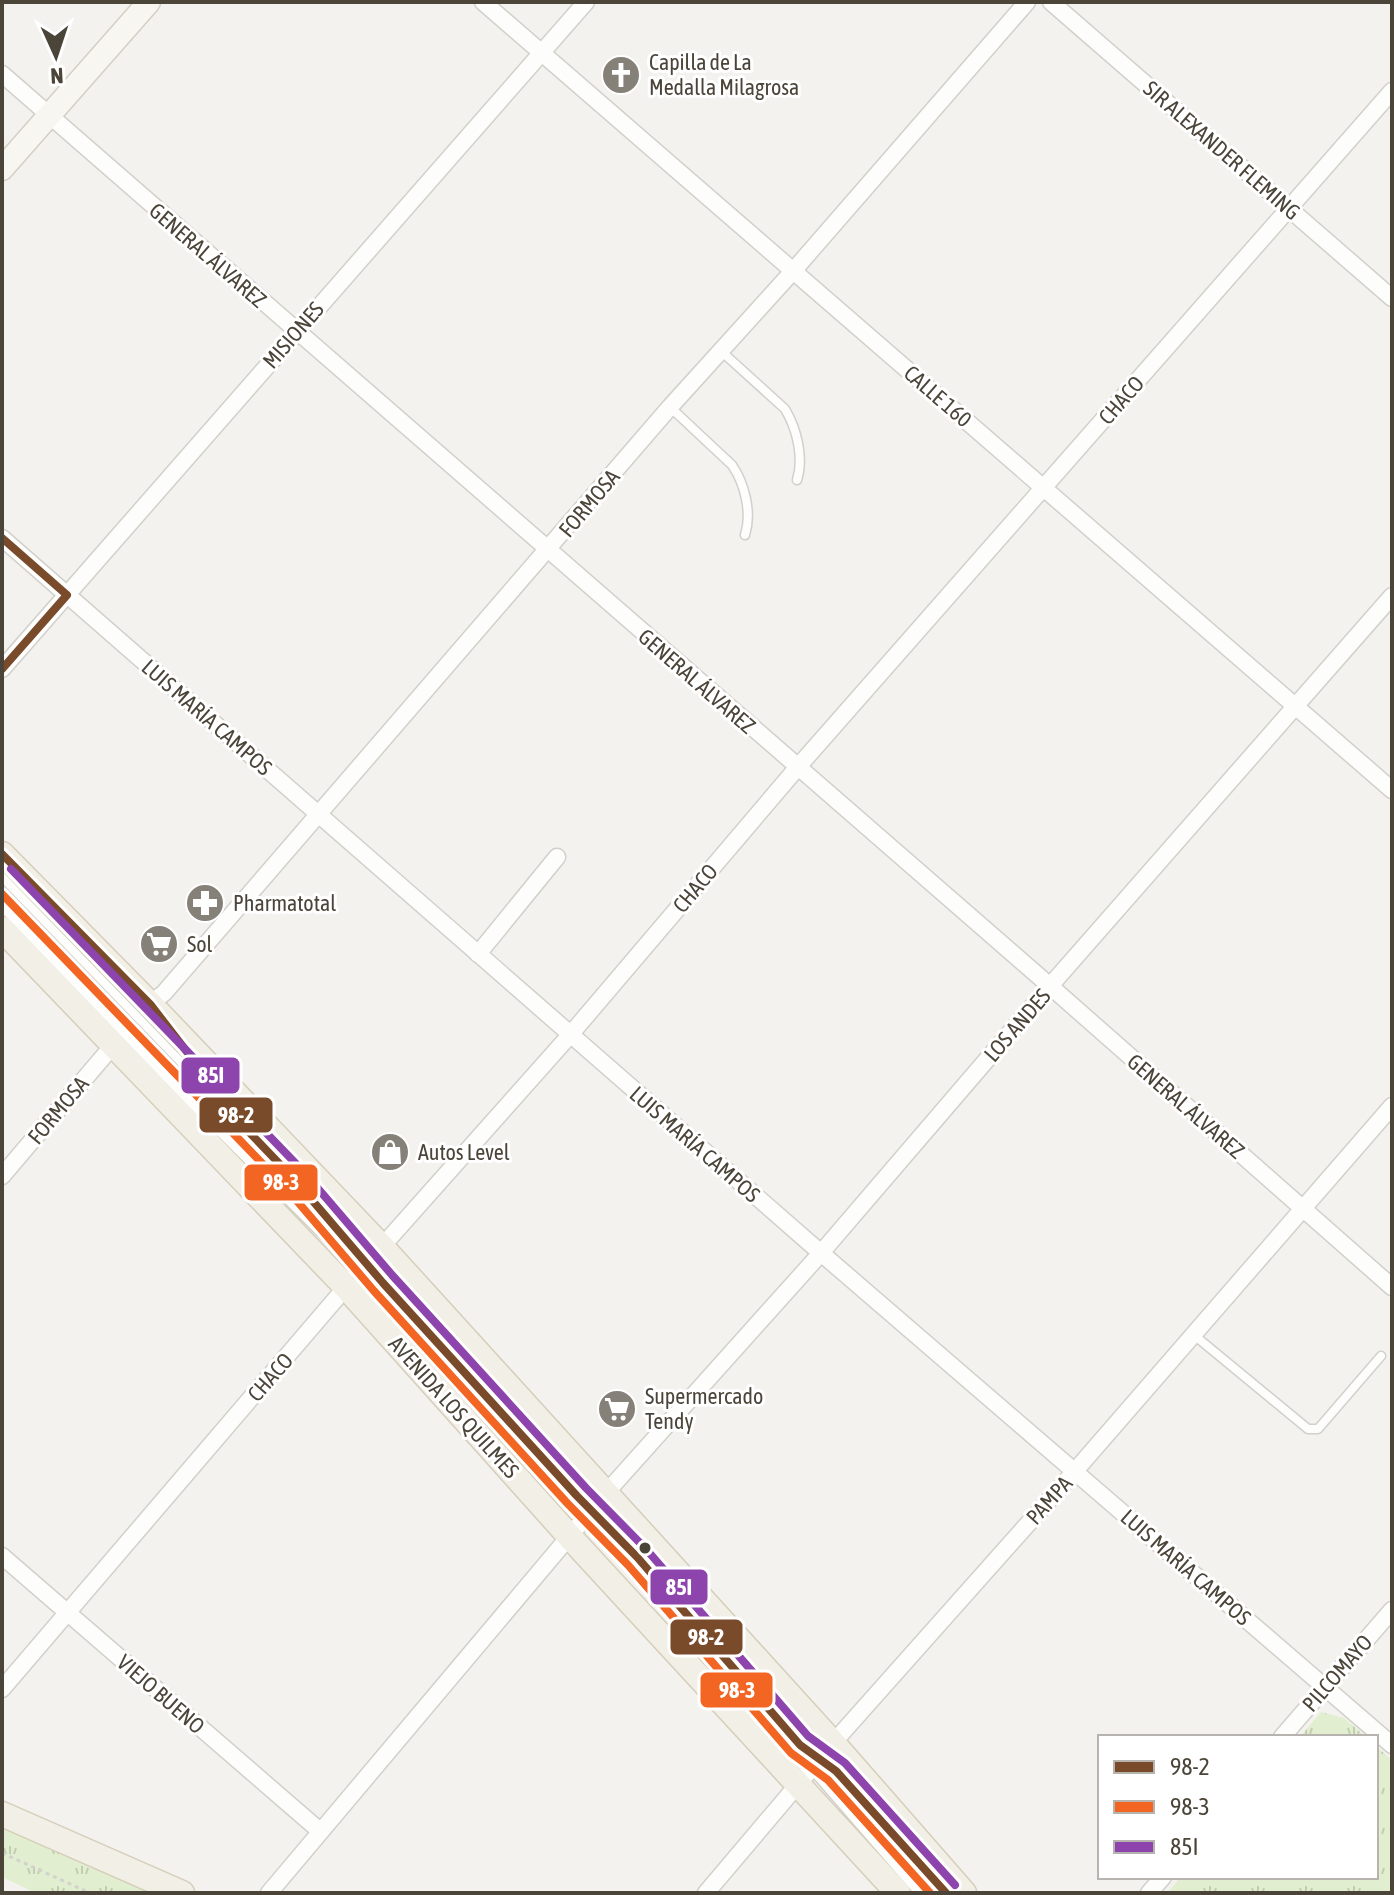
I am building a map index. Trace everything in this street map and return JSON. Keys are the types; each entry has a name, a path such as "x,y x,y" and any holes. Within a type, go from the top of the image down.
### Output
{"main road":[{"name":"AVENIDA LOS QUILMES","path":"2,854 150,1004 364,1267 815,1764 964,1893"},
{"name":"AVENIDA LOS QUILMES","path":"2,929 115,1043 364,1267 815,1764 898,1893"},
{"path":"2,1814 182,1893"}],"street":[{"path":"2,169 149,2"},
{"name":"CALLE 160","path":"483,2 1392,790"},
{"name":"MISIONES","path":"2,669 586,2"},
{"name":"FORMOSA","path":"150,1004 164,993 670,407 794,270 1027,2"},
{"name":"SIR ALEXANDER FLEMING","path":"1051,2 1392,298"},
{"name":"GENERAL ÁLVAREZ","path":"2,74 1392,1287"},
{"name":"CHACO","path":"2,1689 364,1267 570,1035 797,768 1392,91"},
{"name":"LUIS MARÍA CAMPOS","path":"2,538 821,1253 1392,1745"},
{"name":"LOS ANDES","path":"269,1893 588,1515 821,1253 1392,596"},
{"path":"478,954 557,857"},
{"name":"FORMOSA","path":"2,1176 115,1043"},
{"name":"PAMPA","path":"706,1893 815,1764 1392,1106"},
{"name":"VIEJO BUENO","path":"2,1556 320,1831"},
{"name":"PILCOMAYO","path":"1284,1735 1392,1610"}],"lane":[{"path":"721,351 785,409 792,420 801,470 797,480"},
{"path":"670,407 739,475 748,525 745,535"},
{"path":"2,877 249,1132"},
{"path":"2,907 182,1094 364,1267"},
{"path":"150,1004 249,1132 364,1267"},
{"path":"1194,1334 1308,1429 1318,1429 1381,1356"},
{"path":"815,1764 919,1893"},
{"path":"815,1764 836,1771 946,1893"}],"path":[{"path":"2,1853 90,1893"}],"green space":[{"path":"1321,1712 1344,1718 1364,1735 1302,1735"},
{"path":"1378,1748 1392,1760 1392,1893 1167,1893 1179,1879 1378,1879"},
{"path":"832,1773 939,1893 933,1893 826,1779"},
{"path":"2,1824 157,1893 36,1893 2,1877"}],"transit line":[{"name":"98-2","path":"2,538 67,595 2,669"},
{"name":"98-2","path":"2,854 150,1004 249,1132 294,1179 383,1283 577,1496 637,1557 800,1745 836,1771 946,1893"},
{"name":"85I","path":"11,869 303,1171 392,1275 586,1488 646,1549 808,1736 845,1763 955,1885"},
{"name":"98-3","path":"2,894 285,1187 374,1291 568,1504 628,1565 791,1753 828,1780 930,1893"}],"place":[{"name":"Capilla de La Medalla Milagrosa","path":"621,75"},
{"name":"Pharmatotal","path":"205,903"},
{"name":"Sol","path":"159,944"},
{"name":"Autos Level","path":"390,1152"},
{"name":"Supermercado Tendy","path":"617,1409"}]}
